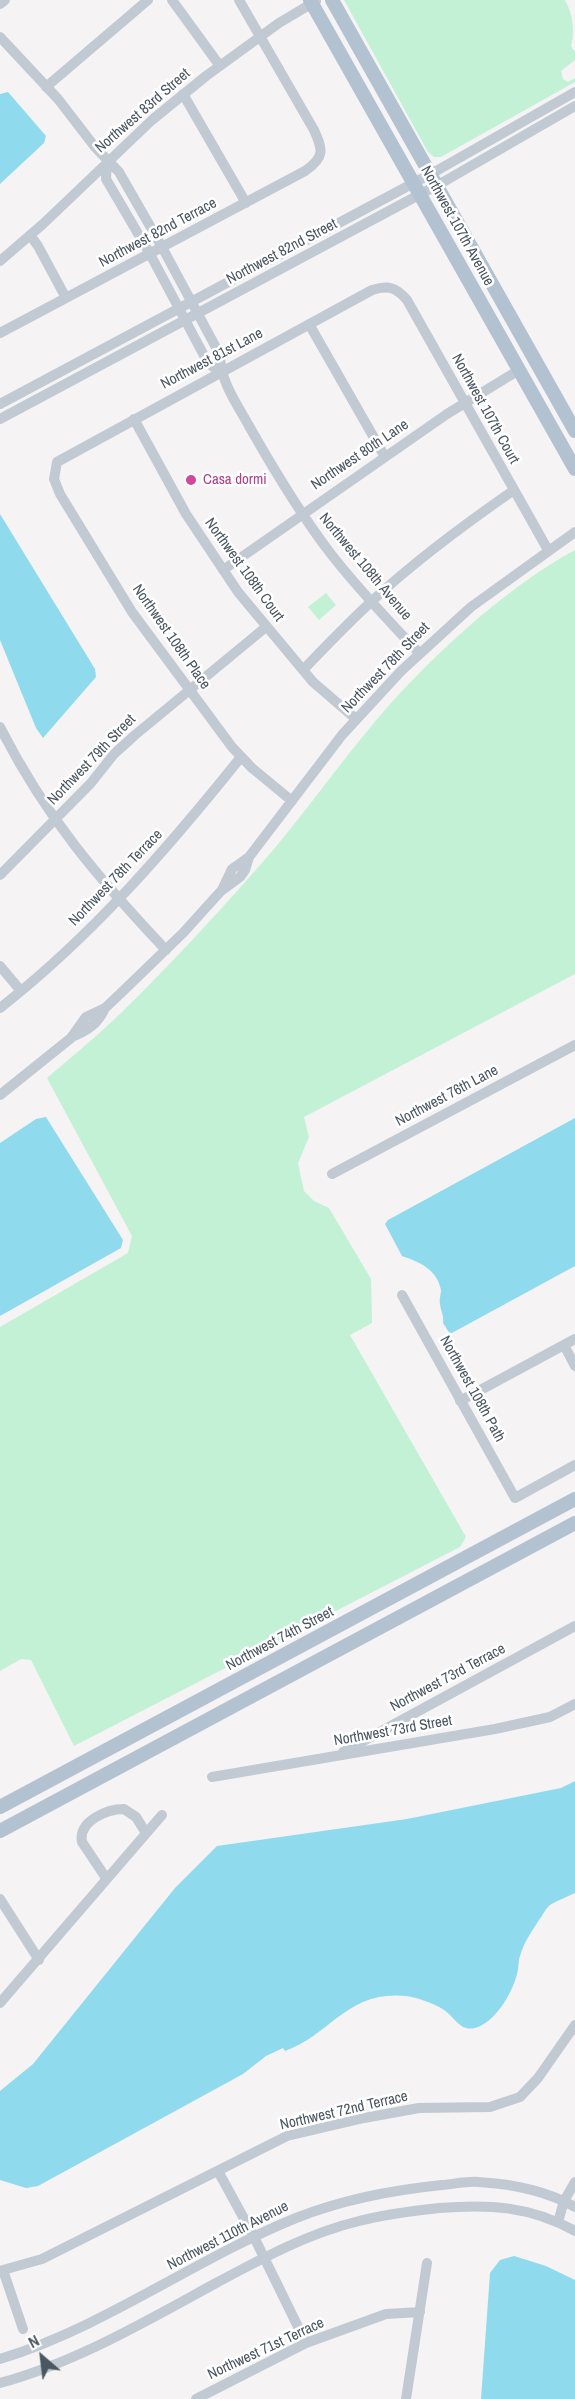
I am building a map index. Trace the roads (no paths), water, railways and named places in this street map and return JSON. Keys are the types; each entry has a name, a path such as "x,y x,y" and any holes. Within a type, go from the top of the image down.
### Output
{"main road":[{"name":"Northwest 107th Avenue","path":"332,0 575,431"},
{"name":"Northwest 107th Avenue","path":"313,1 575,469"},
{"name":"Northwest 74th Street","path":"0,1807 575,1499"},
{"path":"0,1831 575,1523"}],"street":[{"path":"0,4 5,0"},
{"path":"46,87 148,0"},
{"path":"172,0 220,66"},
{"path":"239,0 260,37"},
{"name":"Northwest 83rd Street","path":"0,261 183,94 313,1"},
{"name":"Northwest 108th Avenue","path":"0,37 119,172 220,356 220,372"},
{"name":"Northwest 82nd Terrace","path":"0,333 305,171 319,159 321,150 314,130 260,37"},
{"name":"Northwest 82nd Street","path":"0,419 198,314 417,189 575,92"},
{"path":"183,94 246,203"},
{"name":"Northwest 82nd Street","path":"432,180 575,106"},
{"name":"Northwest 108th Avenue","path":"107,161 106,179 150,254 208,363 220,372 268,460 331,554 420,653"},
{"name":"Northwest 82nd Street","path":"0,404 178,309 417,189"},
{"path":"30,235 66,298"},
{"name":"Northwest 81st Lane","path":"54,470 57,462 68,454 372,291 383,286 392,287"},
{"name":"Northwest 107th Court","path":"392,287 399,291 406,300 548,550"},
{"path":"309,324 385,457"},
{"name":"Northwest 80th Lane","path":"223,570 464,402 519,370"},
{"name":"Northwest 108th Court","path":"134,419 186,514 223,570 266,627 303,670 356,720"},
{"name":"Northwest 108th Place","path":"54,470 54,479 66,504 132,612 241,757 292,801"},
{"path":"303,670 371,601 437,545 514,490"},
{"name":"Northwest 78th Street","path":"0,1095 71,1038 100,1020 105,1008 166,950 221,891 232,868 249,857 356,720 420,653 471,607 575,532"},
{"name":"Northwest 79th Street","path":"0,875 91,783 114,754 266,627"},
{"path":"0,727 18,763 55,821 87,864 166,950"},
{"name":"Northwest 78th Terrace","path":"0,1008 119,900 180,832 241,757"},
{"path":"0,966 21,991"},
{"name":"Northwest 76th Lane","path":"332,1174 575,1045"},
{"name":"Northwest 108th Path","path":"402,1295 515,1498 575,1465"},
{"path":"460,1401 575,1340"},
{"path":"564,1345 575,1366"},
{"name":"Northwest 73rd Terrace","path":"335,1757 575,1626"},
{"name":"Northwest 73rd Street","path":"212,1777 495,1729 550,1716 575,1704"},
{"path":"106,1878 82,1842 81,1834 86,1825 102,1814 124,1809 136,1817 146,1833"},
{"path":"0,2003 162,1815"},
{"path":"0,1899 4,1917 39,1960"},
{"name":"Northwest 72nd Terrace","path":"23,2329 3,2270 42,2259 287,2136 408,2110 490,2107 520,2097 538,2078 575,2025"},
{"path":"218,2171 254,2237 306,2343"},
{"name":"Northwest 110th Avenue","path":"5,2358 55,2339 147,2295 254,2237 297,2218 351,2199 398,2189 478,2182 535,2191 575,2207"},
{"path":"558,2222 564,2201 575,2182"},
{"path":"0,2383 65,2360 157,2315 264,2258 305,2239 357,2221 402,2212 479,2205 532,2213 558,2222 575,2232"},
{"path":"406,2399 427,2263"},
{"name":"Northwest 71st Terrace","path":"196,2399 306,2343 386,2314 420,2312"}],"water":[{"path":"8,92 46,136 44,143 0,184 0,94"},
{"path":"0,514 95,669 96,677 43,738 36,728 0,640"},
{"path":"46,1117 123,1240 121,1248 0,1316 0,1143 36,1119"},
{"path":"575,1118 575,1266 450,1334 443,1323 441,1290 436,1277 426,1267 402,1256 385,1224 388,1220"},
{"path":"575,1781 575,1893 553,1903 546,1910 524,1946 519,1958 518,1972 508,1995 499,2010 488,2021 469,2029 460,2025 440,2008 415,1998 386,1996 369,2000 354,2006 301,2044 285,2051 283,2048 266,2056 243,2074 38,2186 26,2188 0,2180 0,2091 33,2064 175,1888 217,1846 407,1819 561,1788"},
{"path":"514,2256 546,2266 575,2280 575,2399 481,2399 490,2273 500,2260"}],"place":[{"name":"Casa dormi","path":"191,480"}]}
